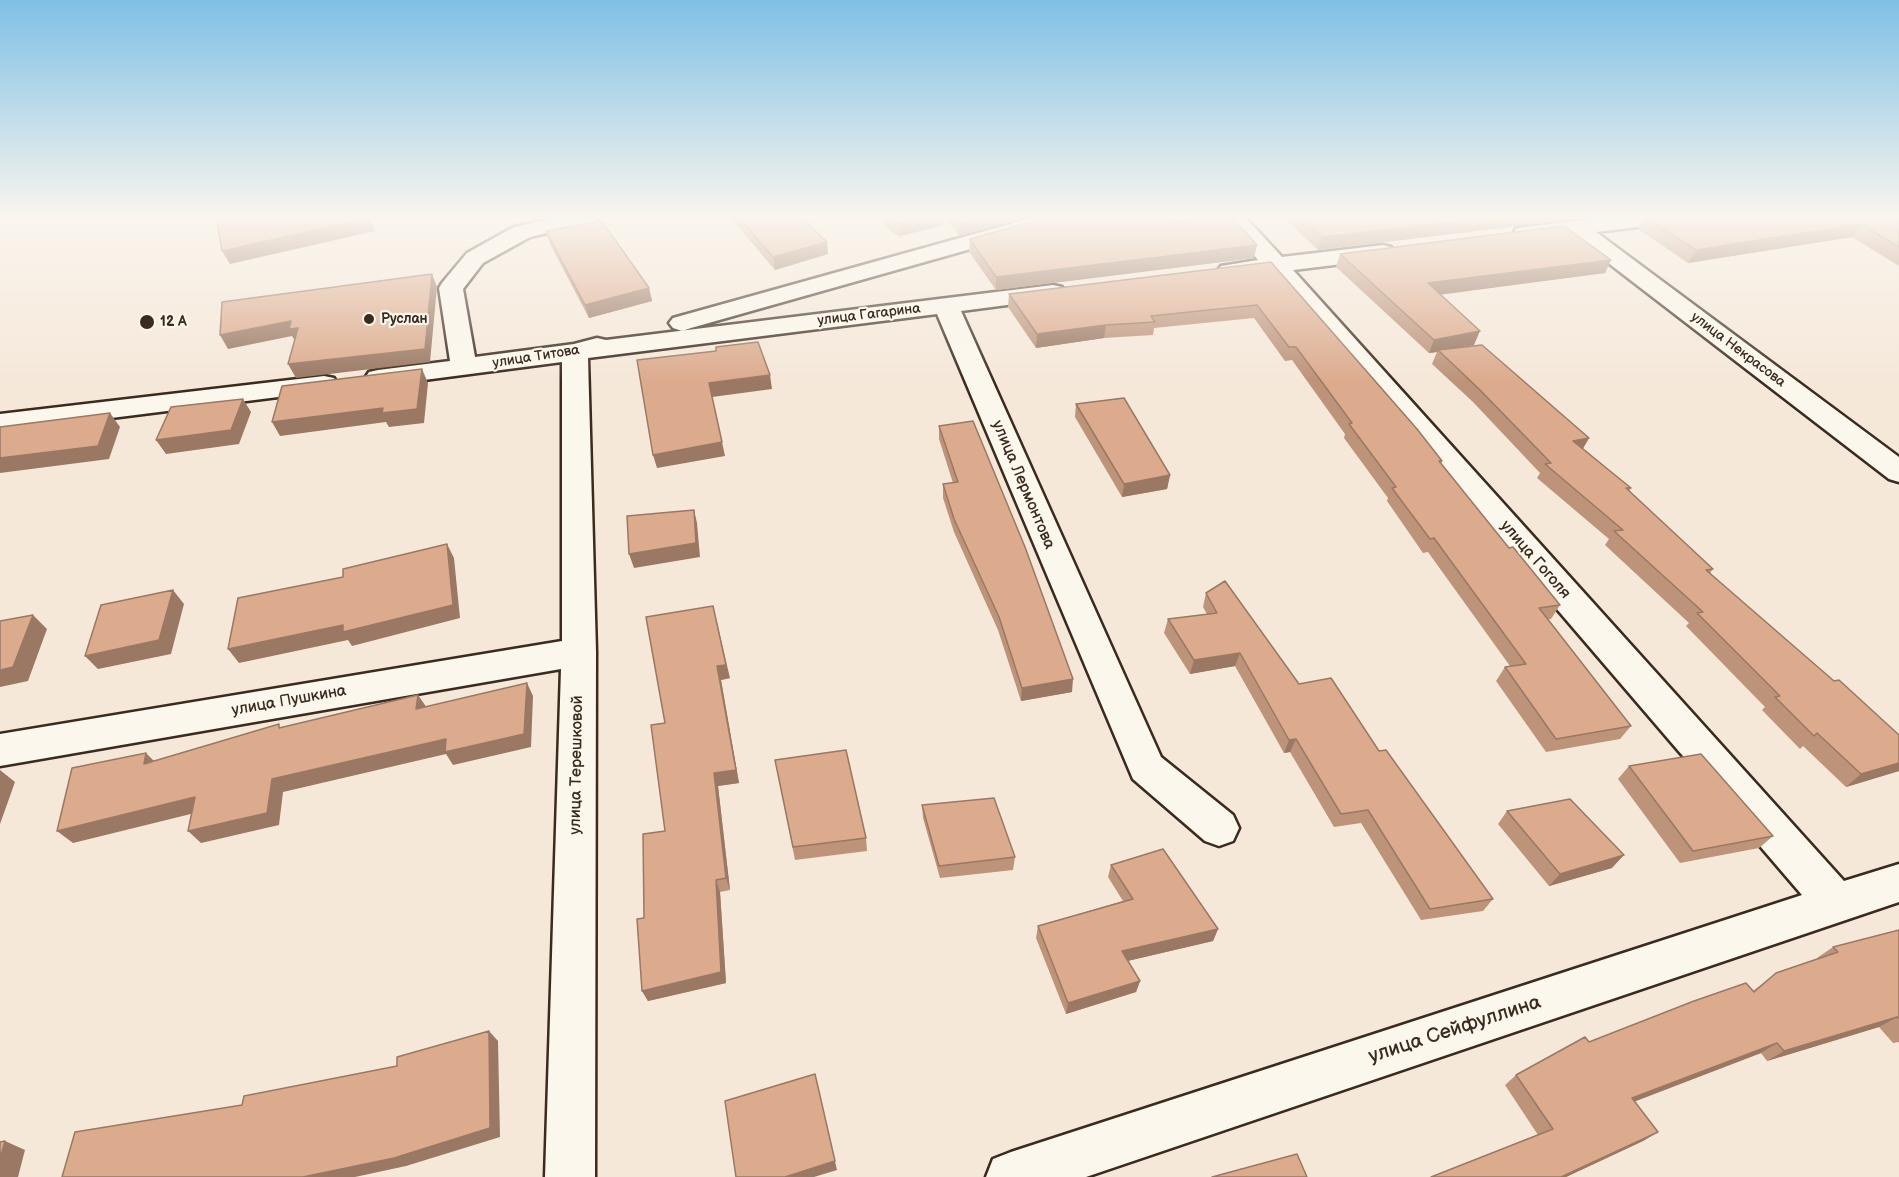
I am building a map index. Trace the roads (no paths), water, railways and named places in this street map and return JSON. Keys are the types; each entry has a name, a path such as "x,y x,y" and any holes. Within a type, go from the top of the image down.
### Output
{"street":[{"path":"464,272 451,288 464,368"},
{"name":"улица Титова","path":"0,423 464,368 576,352 862,272"},
{"path":"1206,274 1222,272"},
{"name":"улица Гоголя","path":"1282,272 1837,903"},
{"name":"улица Некрасова","path":"1635,272 1899,472"},
{"name":"улица Гагарина","path":"576,352 1076,290"},
{"name":"улица Лермонтова","path":"946,306 1147,768 1219,828"},
{"name":"улица Терешковой","path":"570,1177 579,652 576,352"},
{"name":"улица Пушкина","path":"0,750 579,652"},
{"name":"улица Сейфуллина","path":"1011,1177 1899,883"}],"place":[{"name":"Руслан","path":"369,319"},
{"name":"12 А","path":"147,322"}]}
